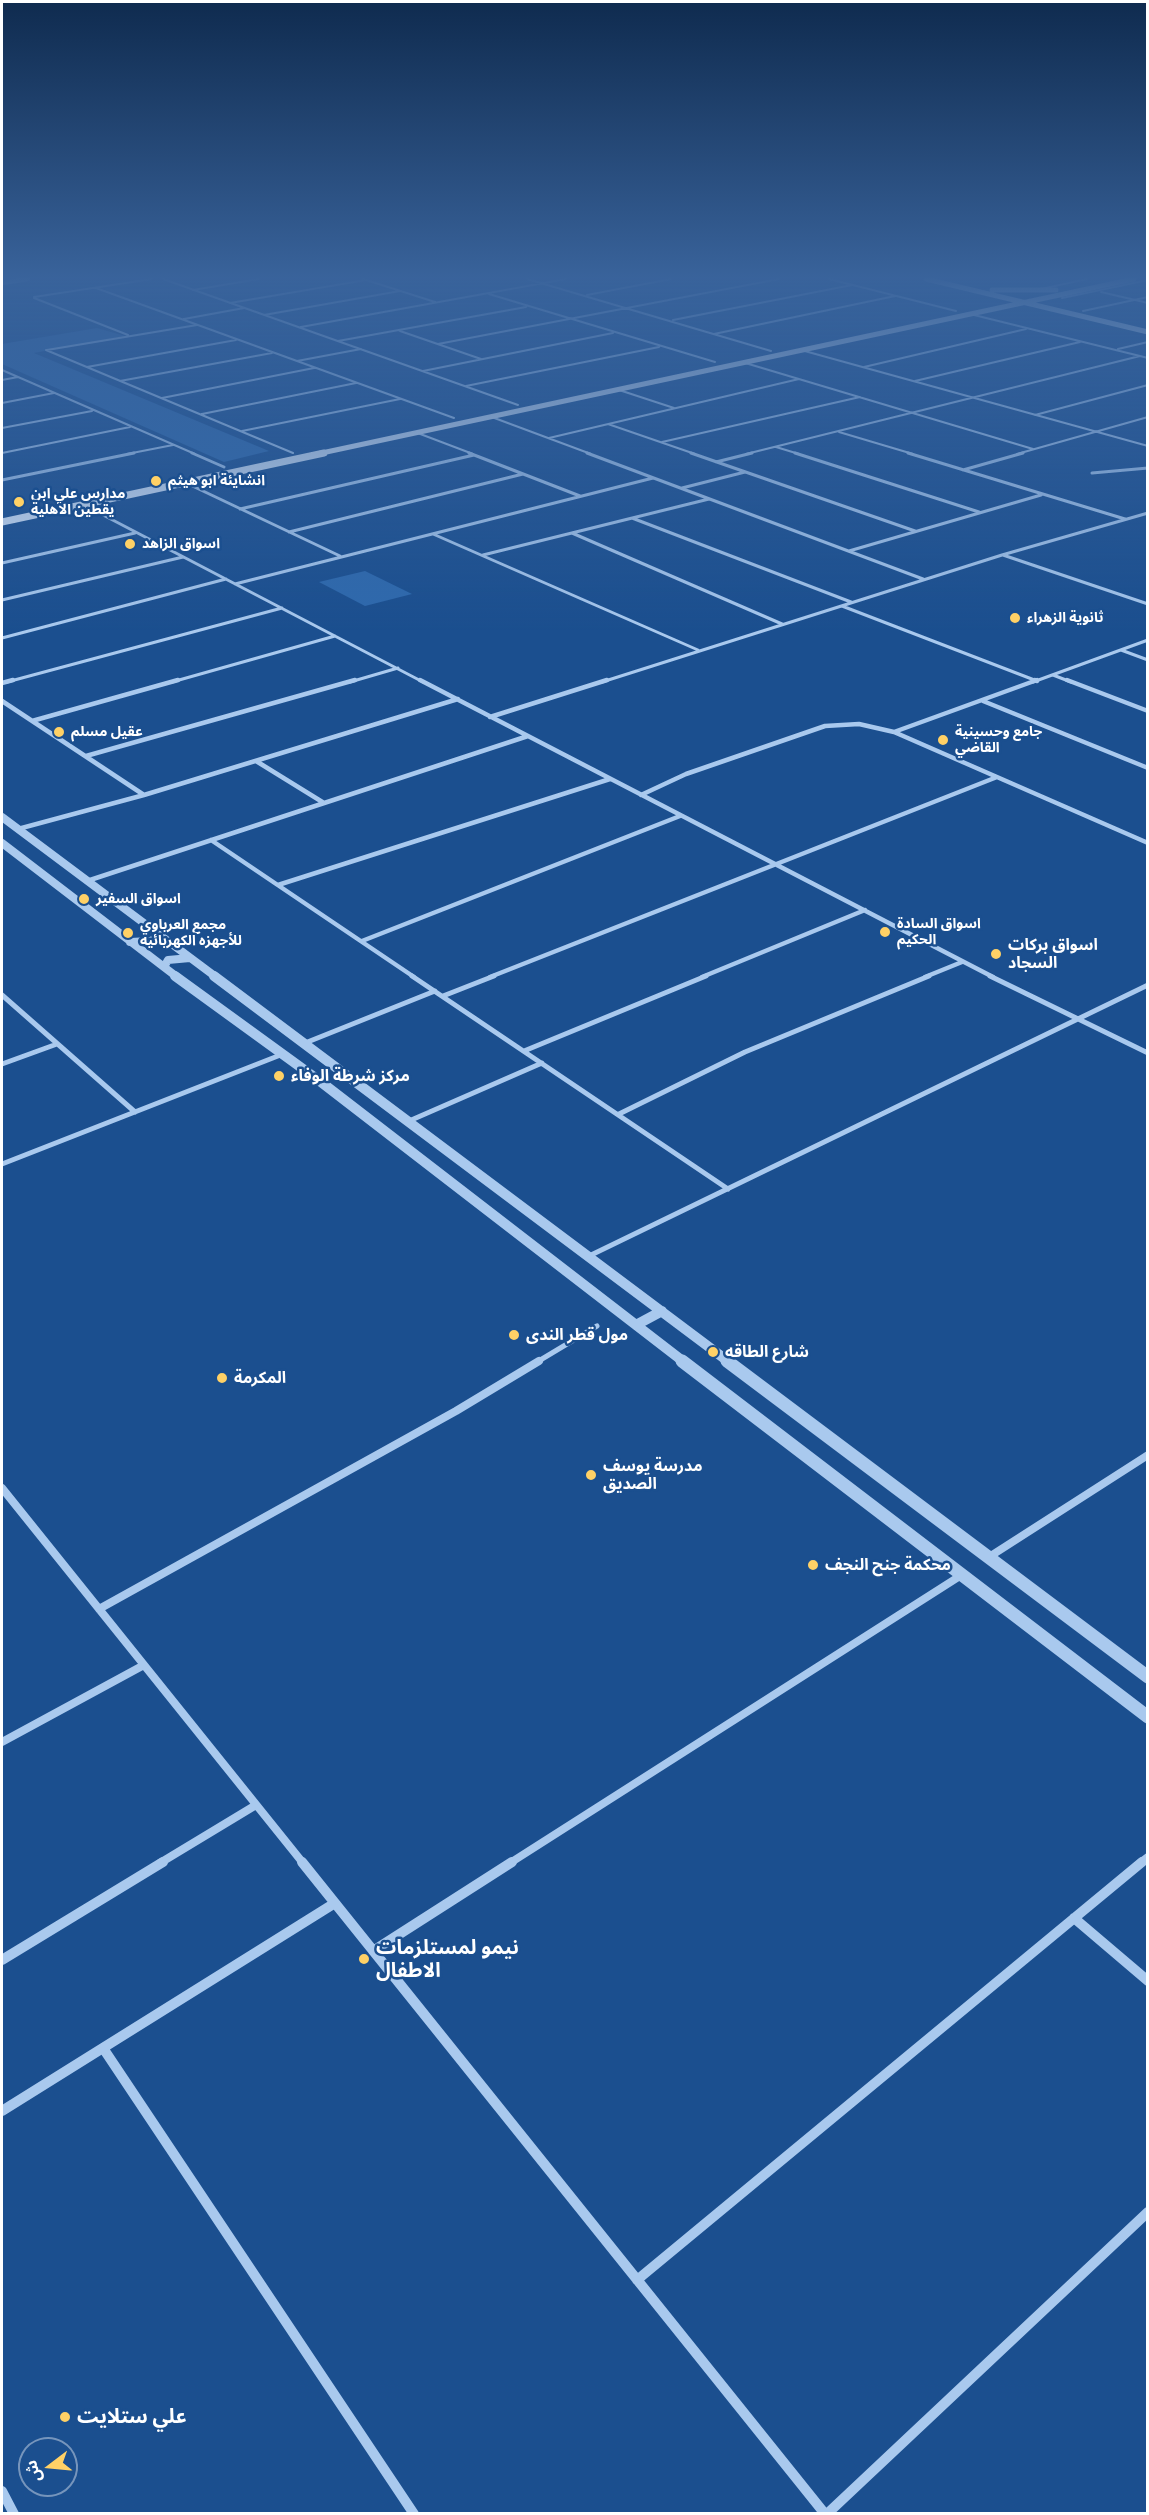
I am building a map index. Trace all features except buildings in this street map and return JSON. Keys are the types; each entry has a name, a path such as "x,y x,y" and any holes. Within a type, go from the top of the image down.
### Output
{"main road":[{"path":"2,515 557,396"},
{"path":"2,522 580,396"},
{"path":"17,512 14,514 24,517"}],"street":[{"path":"2,403 36,396"},
{"path":"62,396 224,467"},
{"path":"158,396 293,453"},
{"path":"162,398 170,396"},
{"path":"201,414 287,396"},
{"path":"395,396 454,418"},
{"path":"494,396 518,405"},
{"path":"639,396 675,408"},
{"path":"548,438 725,396"},
{"path":"970,396 1148,446"},
{"path":"716,462 982,396"},
{"path":"1034,415 1103,396"},
{"path":"661,443 860,397 1033,449"},
{"path":"242,431 402,399"},
{"path":"2,428 94,410"},
{"path":"489,416 924,579"},
{"path":"963,470 1148,417"},
{"path":"608,424 915,531"},
{"path":"2,453 132,427"},
{"path":"838,431 1126,519"},
{"path":"415,432 581,496"},
{"path":"2,480 173,445"},
{"path":"775,447 979,512"},
{"path":"240,509 474,455"},
{"path":"1092,473 1148,468"},
{"path":"681,488 746,472"},
{"path":"289,532 523,474"},
{"path":"235,584 653,478"},
{"path":"183,482 340,557"},
{"path":"848,551 1042,495"},
{"path":"483,556 709,499"},
{"path":"82,504 962,962 1148,1053"},
{"path":"490,717 924,579 1148,513"},
{"path":"632,518 852,602"},
{"path":"2,563 136,533"},
{"path":"572,533 782,624"},
{"path":"432,534 699,650"},
{"path":"1002,555 1148,604"},
{"path":"2,600 183,557"},
{"path":"2,638 226,579"},
{"path":"840,606 1037,681"},
{"path":"2,683 282,608"},
{"path":"32,721 335,636"},
{"path":"894,732 1148,640"},
{"path":"1121,650 1148,660"},
{"path":"86,756 398,668"},
{"path":"1053,675 1148,711"},
{"path":"18,829 144,795 458,699"},
{"path":"2,701 144,795"},
{"path":"983,701 1148,768"},
{"path":"641,795 686,774 825,726 849,723 894,732 1148,843"},
{"path":"87,881 528,736"},
{"path":"256,761 324,803"},
{"path":"442,996 997,777"},
{"path":"278,885 610,778"},
{"path":"362,941 680,816"},
{"path":"2,817 1148,1677"},
{"path":"211,840 728,1189"},
{"path":"2,843 164,968 283,1054 960,1576 1148,1718"},
{"path":"524,1051 865,910"},
{"path":"130,942 152,941 160,935"},
{"path":"164,968 168,960 191,958"},
{"path":"619,1114 711,1067 962,962"},
{"path":"589,1256 1148,985"},
{"path":"305,1043 435,991"},
{"path":"2,995 135,1112"},
{"path":"2,1064 57,1044"},
{"path":"2,1164 283,1054"},
{"path":"409,1121 542,1063"},
{"path":"636,1324 662,1311"},
{"path":"99,1609 456,1411 597,1326"},
{"path":"989,1558 1148,1455"},
{"path":"2,1488 826,2514 1148,2212"},
{"path":"373,1951 960,1576"},
{"path":"2,1742 144,1665"},
{"path":"2,1959 256,1805"},
{"path":"637,2280 1148,1857"},
{"path":"2,2111 335,1903"},
{"path":"1074,1918 1148,1981"},
{"path":"103,2048 414,2514"},
{"path":"2,2491 14,2514"}],"shaded area":[{"path":"75,396 138,396 269,451 224,462"},
{"path":"365,571 412,594 365,606 319,582"}],"place":[{"name":"انشايئة ابو هيثم","path":"156,481"},
{"name":"مدارس علي ابن يقطين الاهلية","path":"19,502"},
{"name":"اسواق الزاهد","path":"130,544"},
{"name":"ثانوية الزهراء","path":"1015,618"},
{"name":"عقيل مسلم","path":"59,732"},
{"name":"جامع وحسينية القاضي","path":"943,740"},
{"name":"اسواق السفير","path":"84,899"},
{"name":"اسواق السادة الحكيم","path":"885,932"},
{"name":"مجمع العرباوي للأجهزه الكهربائيه","path":"128,933"},
{"name":"اسواق بركات السجاد","path":"996,954"},
{"name":"مركز شرطة الوفاء","path":"279,1076"},
{"name":"مول قطر الندى","path":"514,1335"},
{"name":"شارع الطاقه","path":"713,1352"},
{"name":"المكرمة","path":"222,1378"},
{"name":"مدرسة يوسف الصديق","path":"591,1475"},
{"name":"محكمة جنح النجف","path":"813,1565"},
{"name":"نيمو لمستلزمات الاطفال","path":"364,1959"},
{"name":"علي ستلايت","path":"65,2417"}]}
